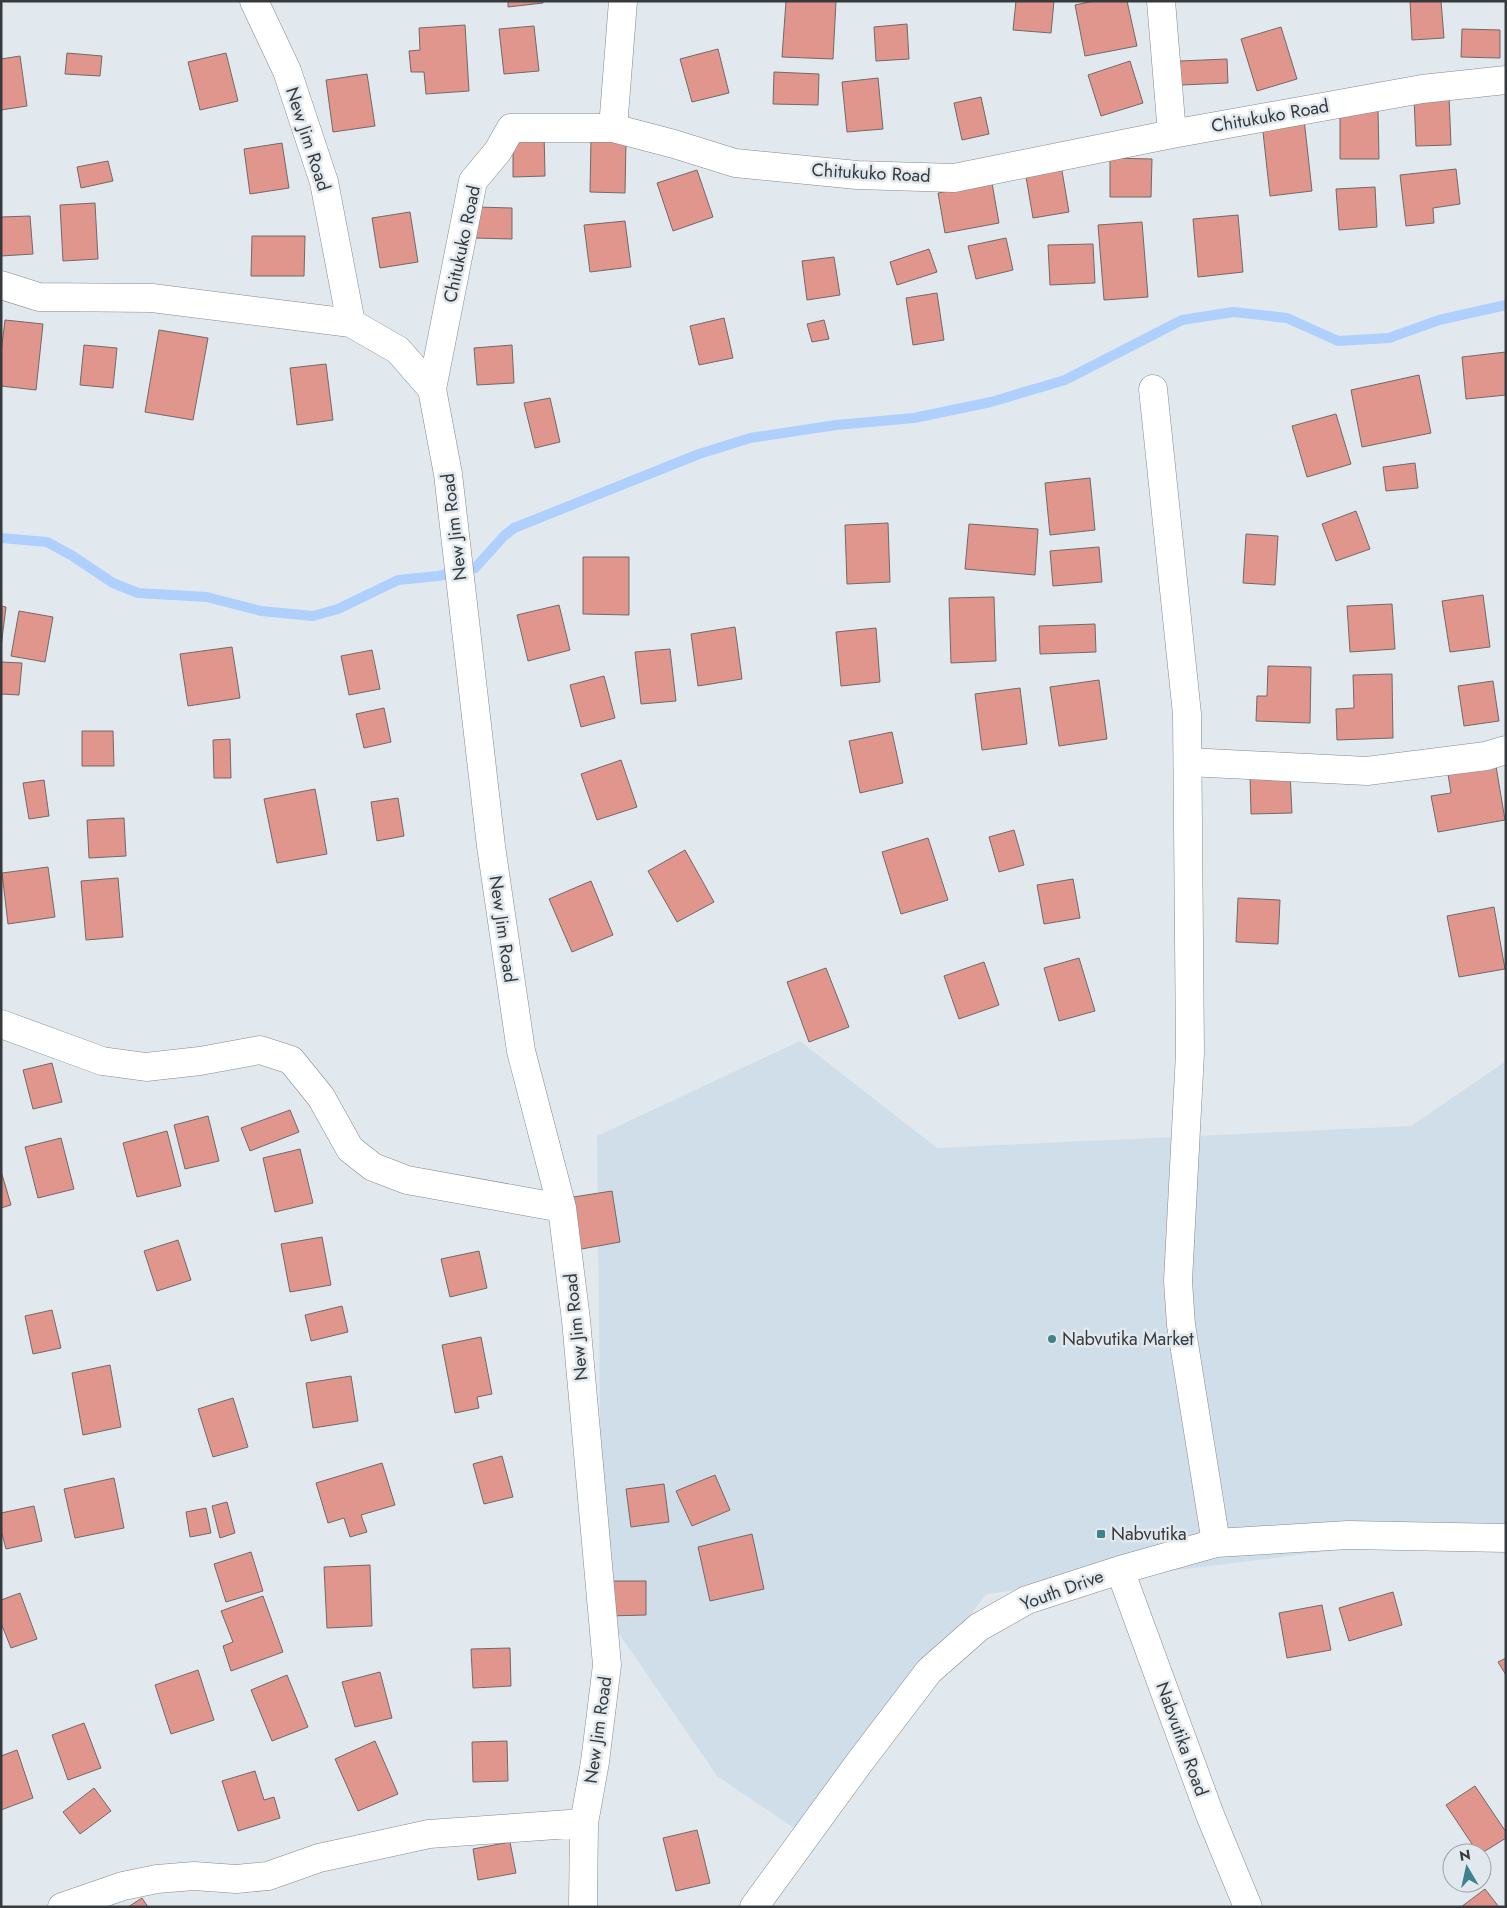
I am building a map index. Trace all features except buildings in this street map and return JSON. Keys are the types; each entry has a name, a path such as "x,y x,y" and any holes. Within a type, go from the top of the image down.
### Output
{"street":[{"name":"New Jim Road","path":"254,1 287,71 324,182 351,322"},
{"path":"613,128 623,1"},
{"path":"1161,1 1172,134"},
{"name":"Chitukuko Road","path":"432,389 473,181 498,151 511,128 613,128 735,163 858,175 954,178 1172,134 1422,88 1506,80"},
{"path":"1,285 39,297 152,298 351,322 398,350 432,389"},
{"name":"New Jim Road","path":"432,389 447,466 491,846 520,1052 562,1208 576,1320 607,1665 595,1762 584,1823 583,1907"},
{"path":"1153,389 1187,714 1190,1053 1178,1280 1181,1325 1216,1543"},
{"path":"1188,762 1367,771 1486,756 1506,750"},
{"path":"1,1024 102,1061 146,1067 200,1061 260,1050 291,1060 321,1097 350,1149 373,1167 407,1180 562,1208"},
{"name":"Youth Drive","path":"754,1907 929,1671 979,1627 1027,1600 1120,1570 1216,1543 1348,1535 1506,1538"},
{"name":"Nabvutika Road","path":"1120,1570 1210,1815 1248,1907"},
{"path":"62,1907 123,1886 157,1878 194,1876 236,1879 268,1876 319,1858 430,1834 584,1823"}],"shaded area":[{"name":"Nabvutika Market","path":"800,1041 937,1148 1411,1126 1506,1061 1506,1529 986,1594 806,1836 717,1776 602,1609 597,1136"}],"waterway":[{"path":"1,538 47,542 71,555 113,583 138,593 207,597 261,611 313,616 338,609 398,580 438,576 475,568 504,536 514,528 699,454 750,438 836,425 914,418 991,402 1065,380 1182,320 1233,312 1287,318 1338,341 1389,338 1439,320 1506,305"}],"place":[{"name":"Nabvutika Market","path":"1052,1339"},
{"name":"Nabvutika","path":"1101,1534"}]}
